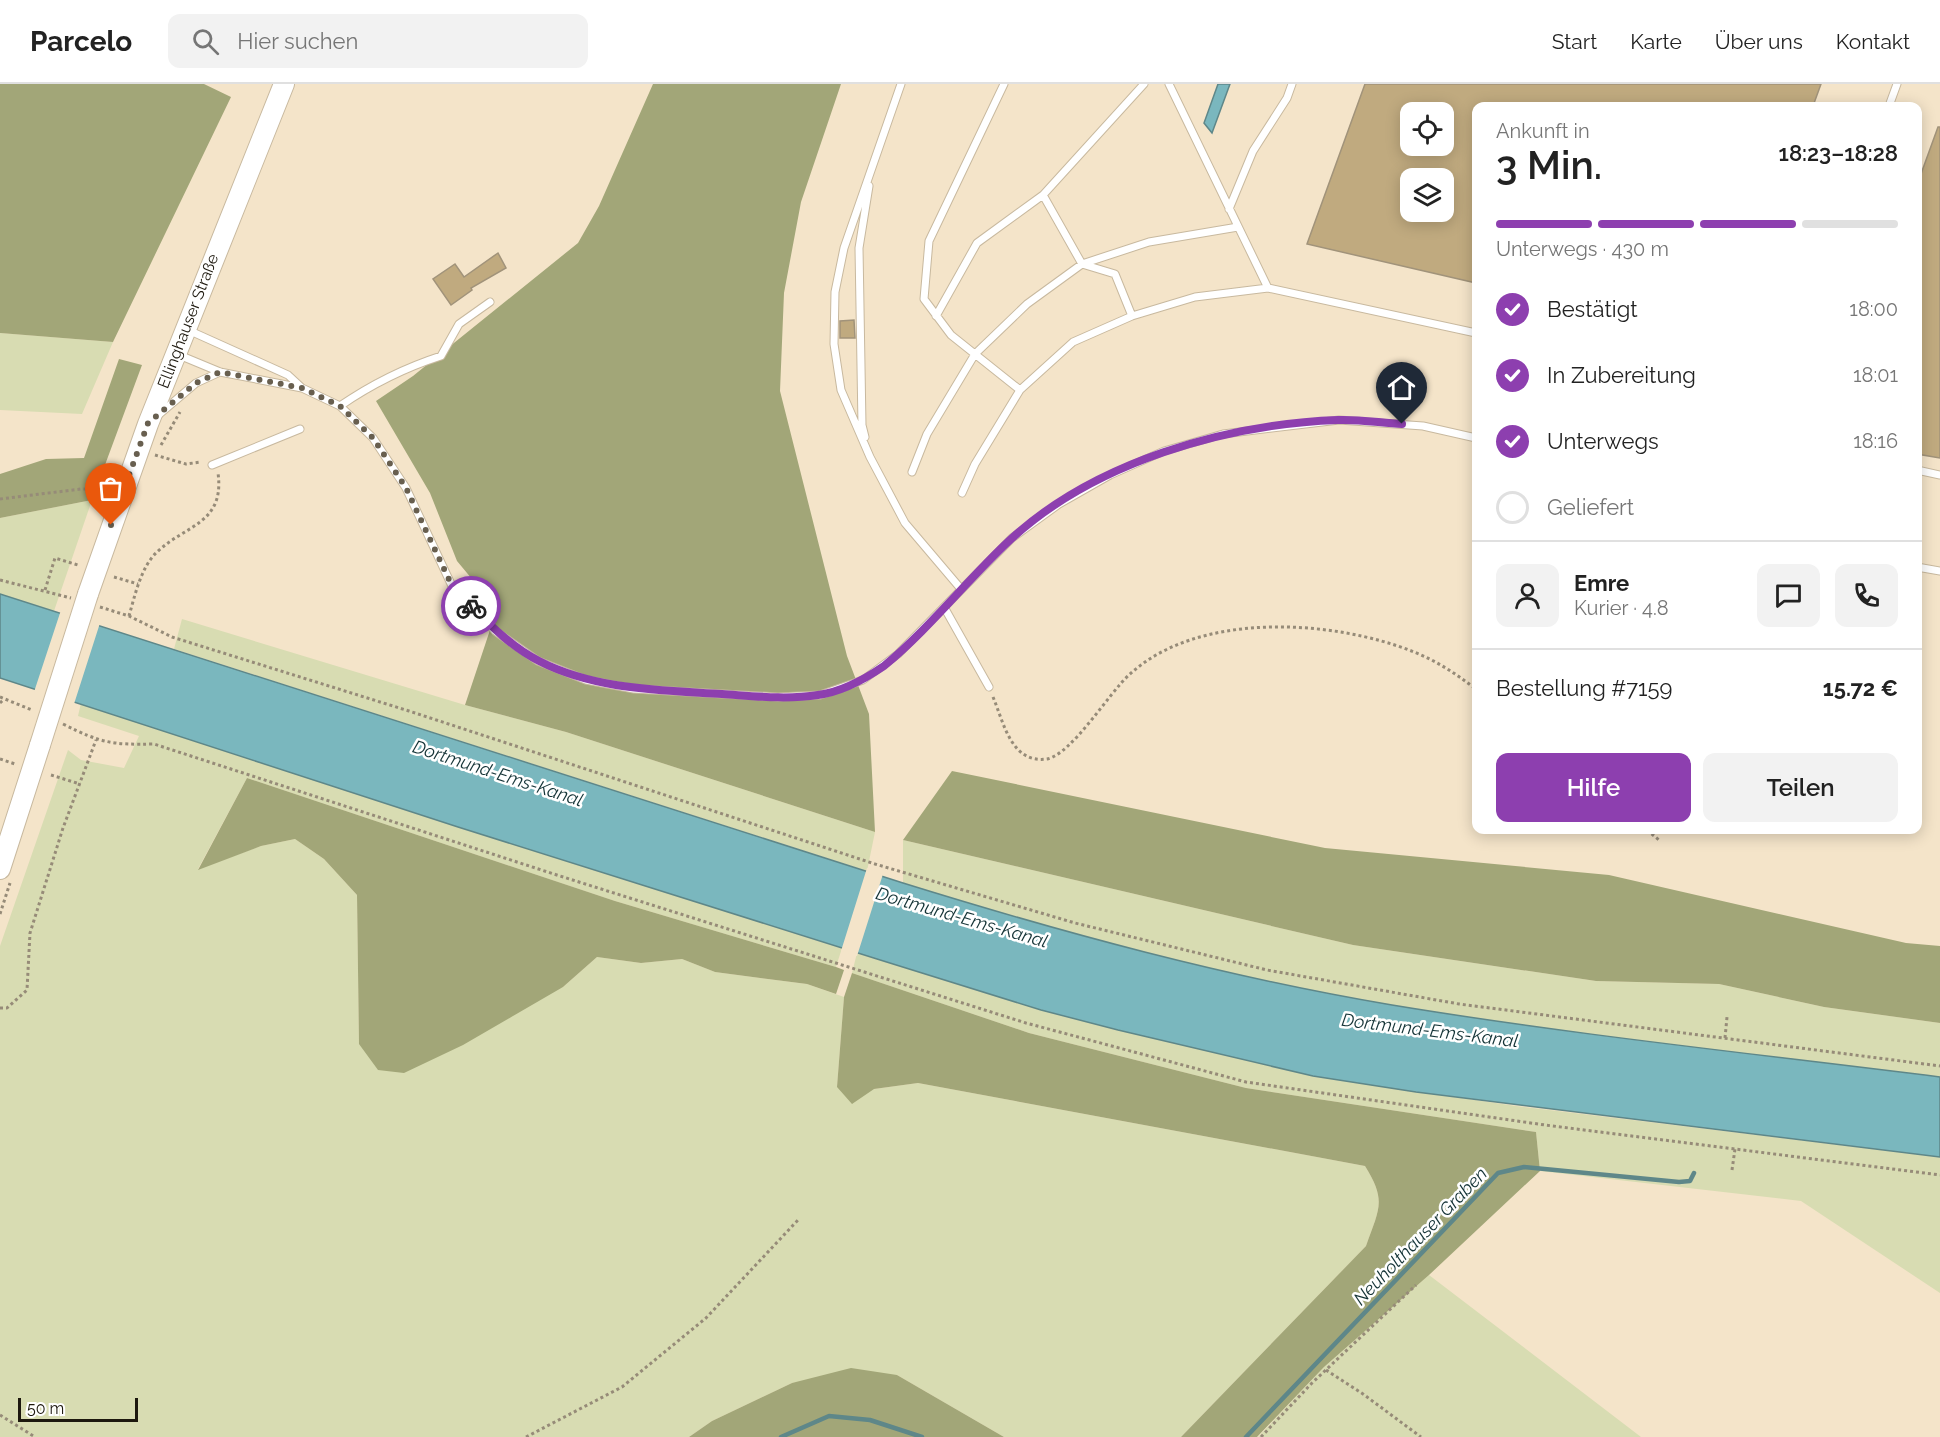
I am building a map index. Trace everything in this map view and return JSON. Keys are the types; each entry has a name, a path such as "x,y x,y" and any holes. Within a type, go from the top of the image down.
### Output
{"main road":[{"name":"Ellinghauser Straße","path":"0,869 122,493 184,329 284,84"}],"lane":[{"path":"901,84 840,270 835,292 834,344 842,390 870,458 905,524 961,590"},
{"path":"1004,84 929,241 924,299 951,335 1020,390"},
{"path":"936,316 977,243 1044,195 1144,84"},
{"path":"1169,84 1268,288"},
{"path":"1229,208 1253,151 1287,98 1292,84"},
{"path":"1890,102 1897,84"},
{"path":"870,458 862,425 859,248 873,166"},
{"path":"1044,195 1082,264 1115,274 1131,316"},
{"path":"912,471 927,434 975,354 1027,304 1082,264 1149,242 1238,227"},
{"path":"962,493 975,464 1020,390 1073,342 1131,316 1195,297 1268,288 1472,332"},
{"path":"340,406 370,385 405,367 441,356 459,324 490,302"},
{"path":"184,329 288,375 302,388"},
{"path":"175,354 220,372 302,388 340,406 373,438 406,488 452,586 495,631 538,661 586,680 634,689 778,697 820,695 863,680 884,666 1012,538 1059,504 1110,475 1164,451 1223,434 1339,420 1423,426 1472,437"},
{"path":"148,423 190,387 220,372"},
{"path":"212,465 300,429"},
{"path":"1922,471 1940,475"},
{"path":"1922,568 1940,571"},
{"path":"944,607 989,687"}],"path":[{"path":"129,616 138,585 156,553 191,530 211,513 219,491 218,474 212,465 205,462 186,464 155,455 185,404"},
{"path":"0,499 97,488 122,493"},
{"path":"45,590 55,558 78,566"},
{"path":"114,577 138,585"},
{"path":"0,580 87,600 129,616 171,637 409,711 875,864 1075,923 1267,970 1459,1004 1940,1066"},
{"path":"989,687 1016,750 1028,758 1048,759 1064,749 1128,676 1146,661 1156,653 1199,636 1254,628 1307,627 1367,637 1414,652 1449,669 1472,686"},
{"path":"0,703 2,698 35,711"},
{"path":"55,720 96,740 114,745 154,744 560,876 1026,1023 1246,1082 1545,1125 1940,1175"},
{"path":"0,1008 7,1008 27,990 30,933 63,828 96,740"},
{"path":"0,759 15,764"},
{"path":"51,776 80,784"},
{"path":"1652,834 1659,840"},
{"path":"1725,1038 1727,1017"},
{"path":"1732,1170 1735,1149"},
{"path":"526,1437 622,1387 706,1317 798,1220"},
{"path":"1261,1437 1326,1370 1416,1285"},
{"path":"1326,1370 1421,1437"},
{"path":"0,1414 36,1437"}],"green space":[{"path":"0,84 204,84 231,97 113,342 0,333"},
{"path":"653,84 841,84 801,202 784,293 780,391 847,656 869,714 875,832 566,732 465,705 497,609 457,561 430,493 376,401 413,376 578,243 599,206"},
{"path":"0,333 113,342 82,414 0,410"},
{"path":"119,359 142,365 92,500 0,518 0,474 46,459 84,458"},
{"path":"92,500 54,611 0,594 0,518"},
{"path":"182,619 465,705 566,732 875,832 867,871 174,649"},
{"path":"81,703 458,827 842,948 836,967 615,901 247,778 198,869 261,846 295,839 324,859 357,895 359,1044 563,987 597,957 641,963 682,959 715,972 807,984 844,997 837,1087 874,1089 918,1083 1365,1166 1376,1188 1379,1205 1366,1246 1181,1437 1004,1437 897,1375 792,1383 712,1421 689,1437 0,1437 0,946 68,750 81,760 124,768 139,736 78,716"},
{"path":"952,771 1325,848 1609,875 1906,943 1940,946 1940,1023 1824,1007 1719,984 1596,981 1353,945 903,840"},
{"path":"247,778 615,901 836,967 844,970 836,994 807,984 715,972 682,959 641,963 597,957 563,987 463,1045 404,1073 378,1070 359,1044 357,895 324,859 295,839 261,846 198,870"},
{"path":"903,840 1353,945 1596,981 1719,984 1824,1007 1940,1023 1940,1077 1460,1016 1268,981 1085,936 903,883"},
{"path":"857,953 1042,1010 1313,1076 1516,1106 1940,1157 1940,1293 1801,1201 1540,1171 1536,1132 1246,1088 1029,1033 852,973"},
{"path":"852,973 1029,1033 1246,1088 1536,1132 1540,1171 1429,1275 1324,1367 1257,1437 1181,1437 1366,1246 1379,1205 1376,1188 1365,1166 918,1083 874,1089 852,1104 837,1087 844,997"},
{"path":"1429,1275 1641,1437 1258,1437 1324,1367"},
{"path":"851,1368 897,1375 1004,1437 689,1437 712,1421 792,1383"}],"water":[{"path":"1218,84 1230,84 1212,133 1204,123"},
{"name":"Dortmund-Ems-Kanal","path":"0,594 903,883 1146,952 1330,994 1460,1016 1940,1077 1940,1157 1416,1092 1313,1076 1041,1010 458,827 0,678"}],"pier":[{"path":"61,610 100,623 74,704 34,692"},
{"path":"867,868 883,874 857,956 841,951"}],"building":[{"path":"1365,84 1821,84 1814,102 1472,102 1472,282 1307,244"},
{"path":"1938,127 1940,127 1940,458 1922,455 1922,171"},
{"path":"498,253 506,268 471,288 472,290 451,305 433,279 455,264 464,277"},
{"path":"854,320 855,338 840,338 840,321"}],"waterway":[{"name":"Neuholthauser Graben","path":"1246,1437 1498,1173 1524,1167 1679,1182 1690,1181 1694,1173"},
{"name":"Neuholthauser Graben","path":"781,1437 829,1416 870,1420 922,1437"}],"way so far":[{"path":"111,525 148,423 196,383 220,372 280,386 302,388 340,406 373,438 406,488 452,586 471,606"}],"route":[{"path":"471,606 495,631 538,661 586,680 634,689 778,697 820,695 863,680 884,666 909,644 1012,538 1059,504 1110,475 1164,451 1223,434 1339,420 1402,424"}]}
